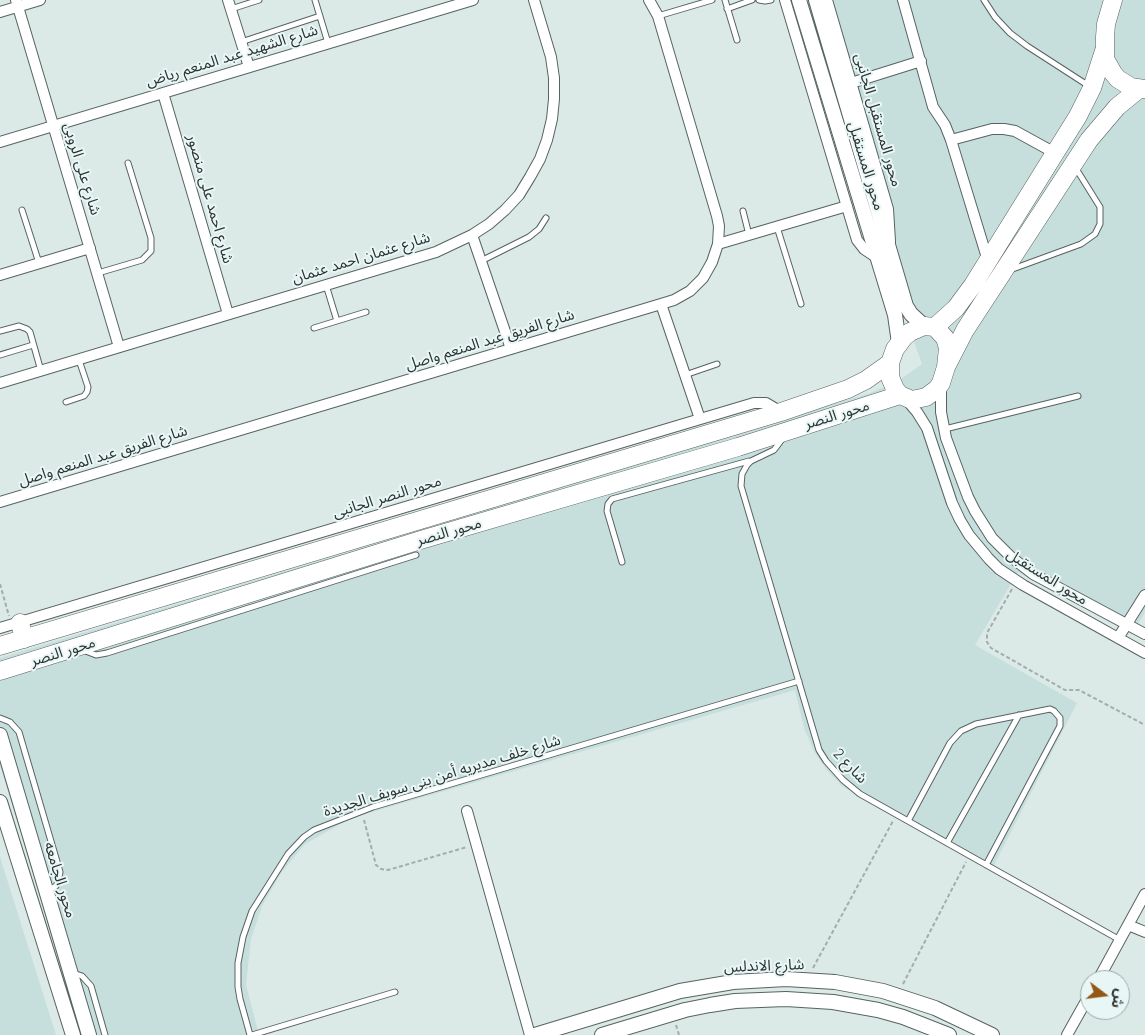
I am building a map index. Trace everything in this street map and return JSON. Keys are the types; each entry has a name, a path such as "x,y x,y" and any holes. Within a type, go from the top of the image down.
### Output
{"highway":[{"path":"1113,0 1106,24 1104,51 1092,88 1078,116 988,262 965,297 951,313 929,327 910,332 899,342 895,349 890,363 892,383 902,397 926,398 937,389 965,330 1089,140 1106,118 1143,90"},
{"path":"1104,51 1112,74 1124,84 1143,90"},
{"path":"929,327 943,335 947,343 943,375"},
{"name":"محور النصر","path":"0,646 18,629 419,520 781,412 857,385 890,363"},
{"path":"857,385 864,407"},
{"name":"محور النصر","path":"3,674 79,647 424,539 902,397"},
{"path":"419,520 424,539"}],"street":[{"path":"0,12 17,3 40,0"},
{"name":"شارع الشهيد عبد المنعم رياض","path":"0,142 472,0"},
{"name":"شارع عثمان احمد عثمان","path":"0,383 436,252 472,235 500,215 519,195 540,159 547,140 553,106 554,78 551,57 534,0"},
{"name":"شارع الفريق عبد المنعم واصل","path":"0,502 661,304 682,296 697,285 712,262 718,244 717,216 658,16 649,0"},
{"path":"785,0 858,244 876,257"},
{"name":"محور المستقبل","path":"799,0 895,315 899,342"},
{"name":"محور المستقبل","path":"816,0 852,102 906,306 911,314 929,327"},
{"name":"محور المستقبل الجانبى","path":"827,0 851,83 852,102"},
{"path":"903,0 933,107 945,125 951,140 988,262"},
{"name":"شارع على الروبى","path":"17,3 119,347"},
{"path":"230,4 249,67"},
{"path":"851,83 921,61"},
{"name":"شارع احمد على منصور","path":"163,93 228,314"},
{"path":"951,140 1004,129 1015,132 1055,153"},
{"path":"718,244 847,206"},
{"path":"472,235 511,349"},
{"path":"0,275 90,248"},
{"path":"661,304 700,419"},
{"name":"محور المستقبل","path":"943,375 941,412 944,430 968,497 983,525 1001,548 1033,574 1145,634"},
{"name":"محور المستقبل","path":"902,397 917,412 927,428 952,502 964,527 989,559 1016,581 1145,653"},
{"name":"محور النصر الجانبى","path":"0,628 18,629 758,402 766,403 781,412"},
{"path":"1118,638 1145,595"},
{"name":"محور الجامعه","path":"0,734 90,1035"},
{"path":"0,802 73,1035"},
{"path":"467,811 530,1035"},
{"path":"1104,970 1145,894"},
{"path":"1128,924 1145,932"},
{"name":"شارع الاندلس","path":"535,1035 680,991 759,980 806,980 859,986 897,995 935,1008 992,1035"},
{"path":"602,1035 685,1010 735,1001 786,998 832,1002 878,1010 904,1017 949,1035"},
{"path":"1067,1035 1080,1012"}],"lane":[{"path":"230,4 259,0"},
{"path":"315,0 328,43"},
{"path":"658,16 712,0"},
{"path":"725,0 737,40"},
{"path":"728,9 752,0"},
{"path":"759,0 771,0"},
{"path":"984,0 1010,33 1092,88"},
{"path":"241,42 320,16"},
{"path":"97,273 142,260 151,251 151,238 128,163"},
{"path":"1002,273 1081,244 1095,234 1101,218 1100,207 1073,165"},
{"path":"22,210 39,263"},
{"path":"743,211 749,235"},
{"path":"481,261 523,241 546,218"},
{"path":"777,227 801,304"},
{"path":"326,285 337,321"},
{"path":"314,328 366,312"},
{"path":"0,331 24,326 30,332 41,371"},
{"path":"0,355 33,345"},
{"path":"66,402 84,396 87,392 88,387 79,359"},
{"path":"685,374 717,364"},
{"path":"944,430 1078,396"},
{"path":"622,562 607,512 608,504 612,498 751,461 774,450 786,431"},
{"name":"شارع 2","path":"751,461 742,474 741,486 819,750 826,761 838,776 851,787 1120,940"},
{"path":"79,647 90,654 107,654 416,556"},
{"name":"شارع خلف مديريه أمن بنى سويف الجديدة","path":"251,1035 240,999 238,975 242,943 252,911 288,854 304,837 325,825 373,807 799,681"},
{"path":"908,821 955,737 968,727 976,724 1050,709 1058,714 1061,722 1060,726 986,864"},
{"path":"948,843 1019,715"},
{"path":"0,718 10,722 19,732 60,872 56,886 47,891"},
{"path":"71,973 82,976 89,982 106,1035"},
{"path":"251,1035 395,992"}],"path":[{"path":"1016,581 988,633 986,639 989,646 1066,690 1079,690 1145,725"},
{"path":"0,584 18,629"},
{"path":"373,807 365,813 364,822 376,865 381,869 388,870 477,845"},
{"path":"806,980 896,814"},
{"path":"897,995 969,855"}],"shaded area":[{"path":"808,0 1145,0 1145,612 1132,634 1018,572 975,645 1077,703 991,871 842,786 826,769 814,751 804,728 795,690 351,818 305,844 281,873 262,906 251,939 246,985 259,1035 82,1035 0,765 0,658 870,393 898,381 922,364 886,265"},
{"path":"0,857 56,1035 0,1035"}]}
